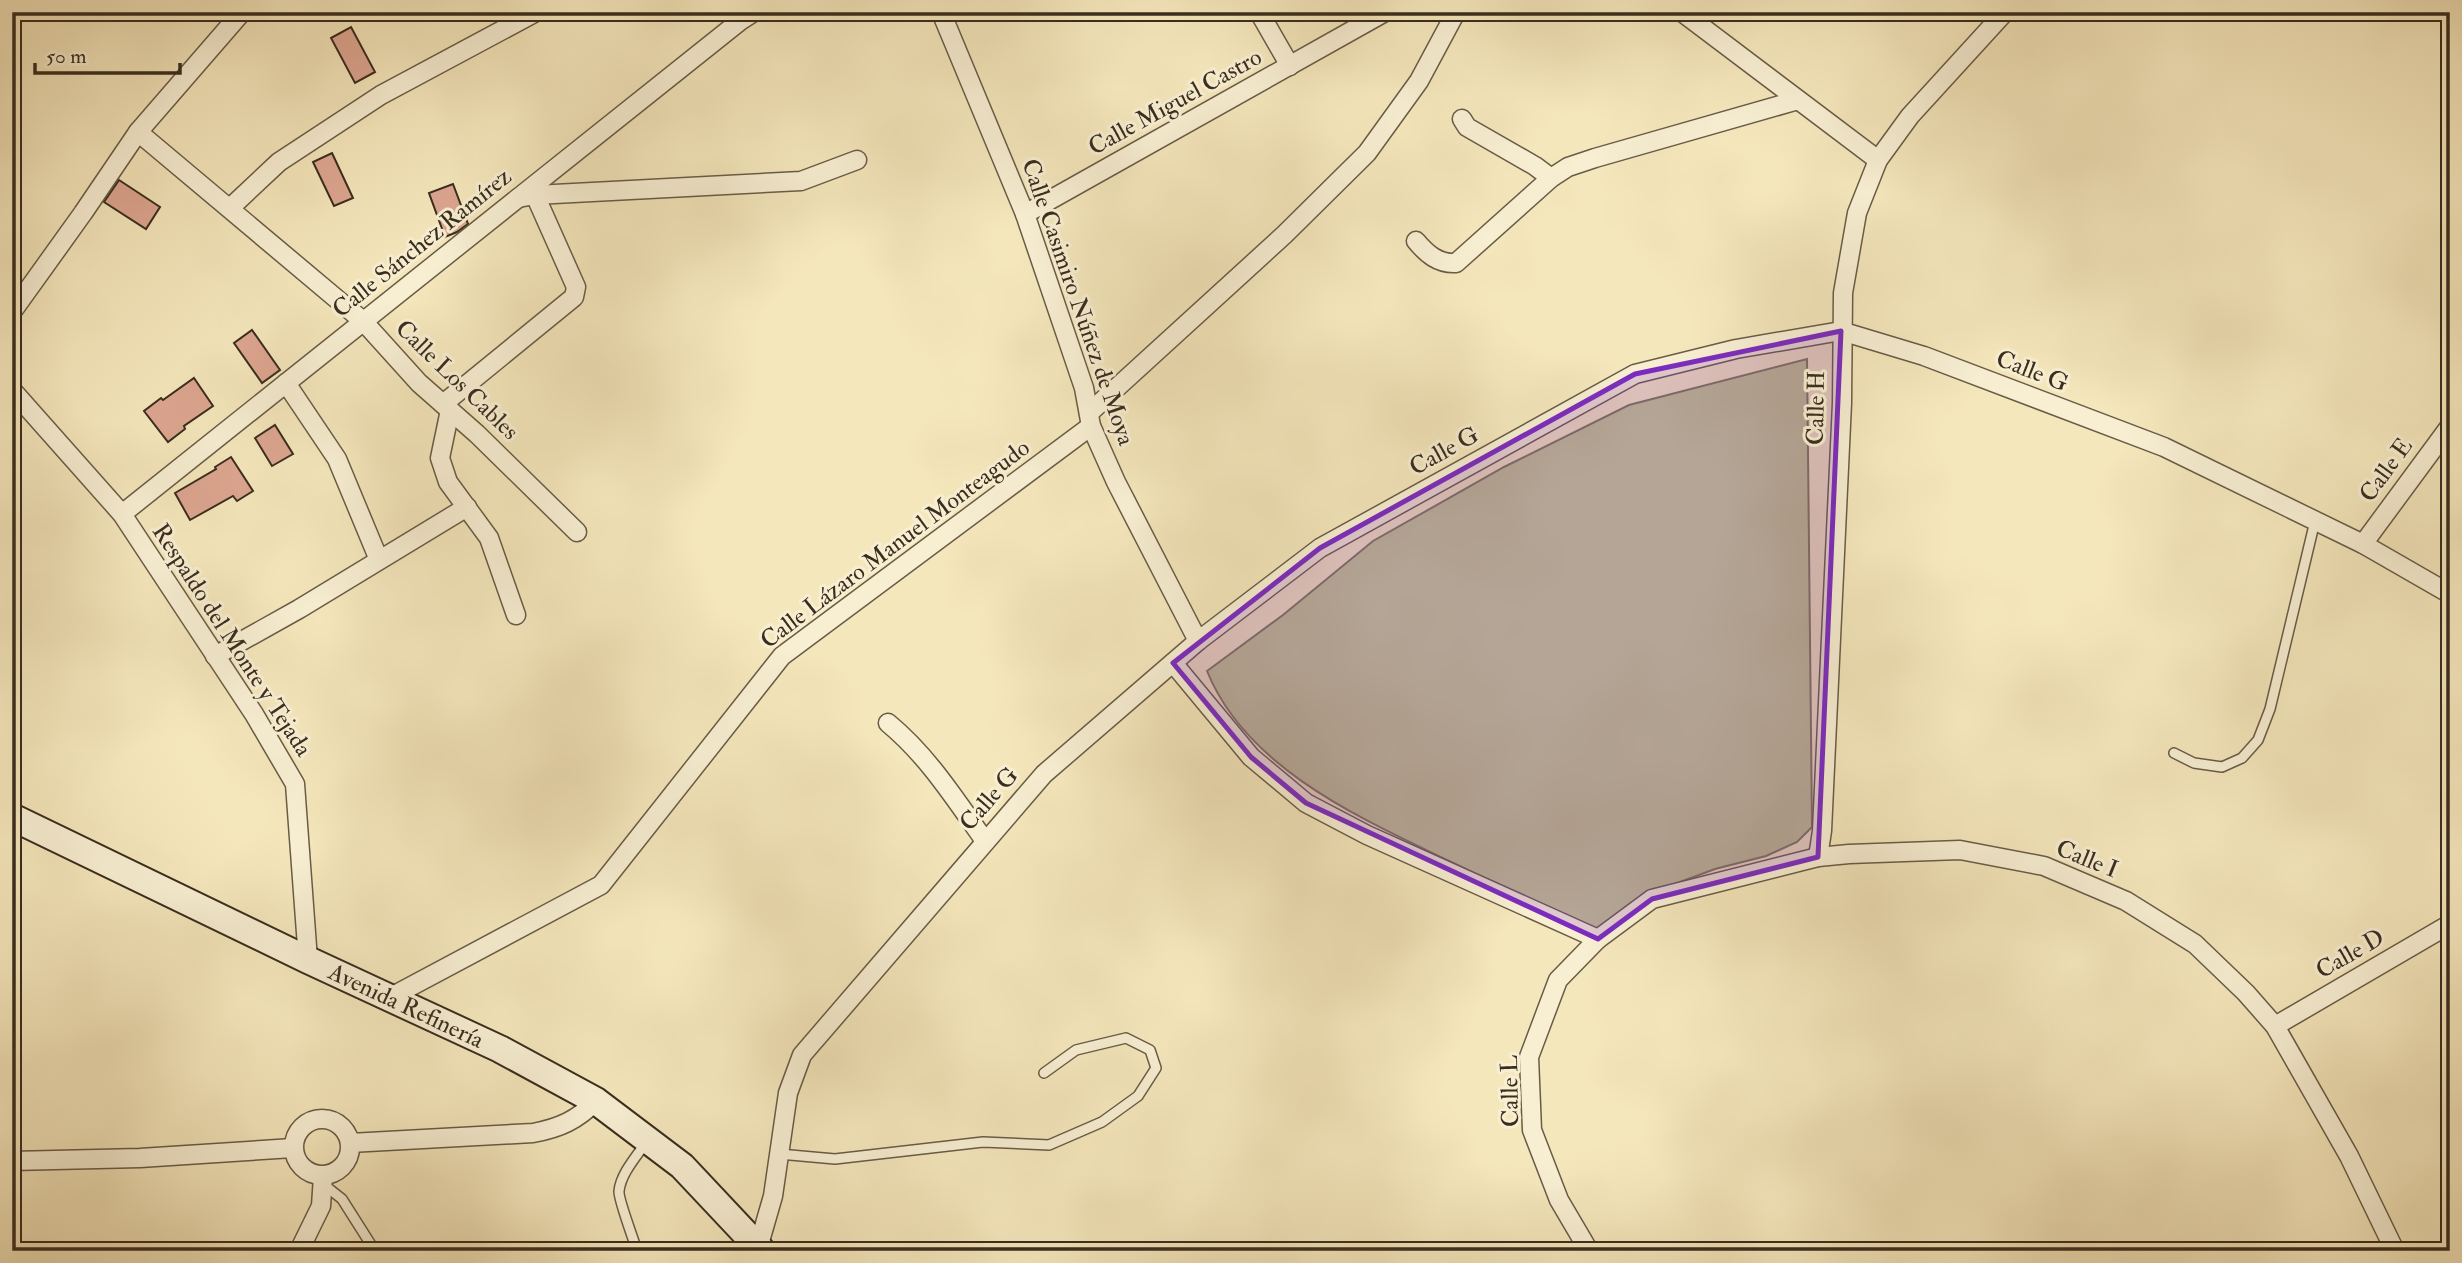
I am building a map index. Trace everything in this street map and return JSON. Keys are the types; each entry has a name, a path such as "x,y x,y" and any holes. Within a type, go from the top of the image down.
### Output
{"main road":[{"name":"Avenida Refinería","path":"12,817 500,1049 596,1101 682,1166 760,1249"}],"street":[{"path":"12,312 138,132 242,12"},
{"path":"230,208 279,162 381,94 504,19 536,12"},
{"name":"Calle Sánchez Ramírez","path":"122,514 363,321 526,196 754,12"},
{"name":"Calle Casimiro Núñez de Moya","path":"941,12 1026,214 1084,387 1090,420 1116,482 1198,641"},
{"path":"1259,12 1290,66"},
{"name":"Calle Miguel Castro","path":"1026,214 1385,12"},
{"name":"Calle Lázaro Manuel Monteagudo","path":"389,998 601,885 782,656 1090,420 1367,153 1419,82 1456,12"},
{"path":"1682,12 1878,160"},
{"name":"Calle H","path":"1818,857 1822,831 1841,417 1843,293 1857,212 1878,160 1910,117 2005,12"},
{"path":"1416,241 1428,255 1446,264 1456,263 1551,178 1568,167 1798,100"},
{"path":"1462,119 1467,127 1551,178"},
{"name":"Calle Los Cables","path":"138,132 363,321 419,383 577,532"},
{"path":"516,615 489,538 448,482 440,458 447,407 574,297 576,287 526,196 802,181 857,160"},
{"name":"Calle G","path":"760,1249 773,1196 788,1093 802,1055 1044,774 1198,641 1320,548 1635,374 1736,349 1841,331 1924,356 2164,447 2362,544 2450,594"},
{"path":"286,383 337,459 379,560"},
{"name":"Respaldo del Monte y Tejada","path":"12,390 122,514 295,784 308,960"},
{"name":"Calle E","path":"2362,544 2450,426"},
{"path":"215,656 299,610 467,507"},
{"path":"1173,663 1251,757 1306,803 1367,835 1598,939"},
{"path":"888,723 929,763 985,841"},
{"name":"Calle I","path":"1598,939 1653,899 1818,857 1960,850 2044,866 2126,901 2195,944 2246,993 2275,1026 2348,1156 2395,1251"},
{"name":"Calle D","path":"2275,1026 2450,924"},
{"name":"Calle L","path":"1589,1251 1559,1200 1532,1130 1529,1057 1558,980 1598,939"},
{"path":"350,1143 533,1133 560,1128 582,1115 596,1101"},
{"path":"320,1119 334,1121 345,1130 350,1143 349,1158 338,1171 323,1180 298,1163 293,1148 301,1129 320,1119"},
{"path":"12,1161 140,1158 293,1148"},
{"path":"299,1251 321,1206 323,1180"}],"lane":[{"path":"2174,753 2194,763 2222,767 2242,758 2258,740 2270,709 2315,521"},
{"path":"779,1154 835,1159 983,1142 1049,1145 1102,1122 1138,1096 1156,1068 1150,1050 1126,1038 1076,1050 1044,1073"},
{"path":"637,1251 620,1202 619,1191 626,1172 648,1140"},
{"path":"323,1180 342,1199 375,1251"}],"highlighted area":[{"path":"1841,331 1818,857 1652,899 1598,939 1306,803 1251,757 1173,663 1320,548 1635,374"}],"green space":[{"path":"1807,359 1812,827 1797,842 1766,856 1715,869 1656,891 1598,933 1344,808 1277,762 1249,736 1225,705 1207,671 1283,615 1373,541 1504,467 1629,405"}],"building":[{"path":"351,27 375,72 355,83 331,38"},
{"path":"332,153 353,198 334,206 313,162"},
{"path":"119,180 160,207 146,229 104,202"},
{"path":"453,184 468,224 445,237 429,193"},
{"path":"252,330 280,370 262,383 234,343"},
{"path":"194,378 213,406 184,426 185,429 168,442 144,411"},
{"path":"275,425 293,454 272,466 255,438"},
{"path":"231,457 253,491 237,501 233,496 190,520 175,493"}]}
